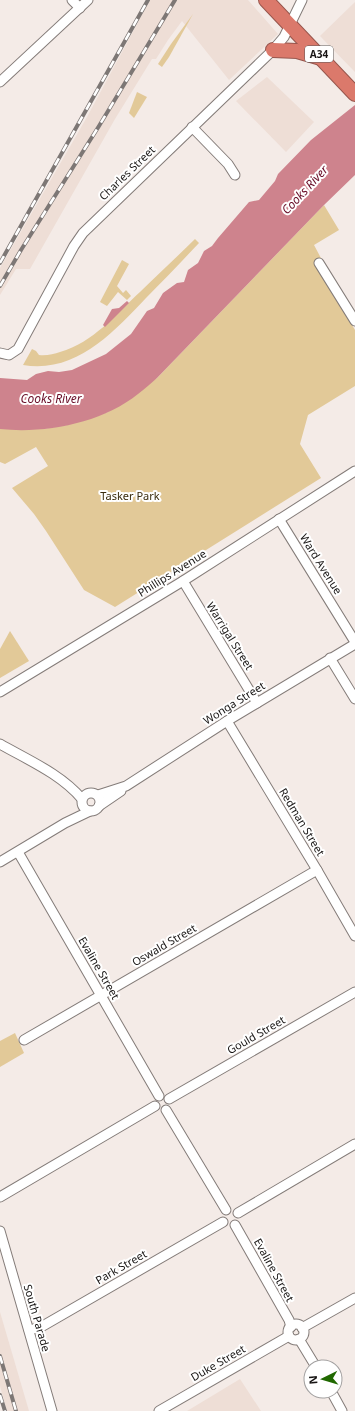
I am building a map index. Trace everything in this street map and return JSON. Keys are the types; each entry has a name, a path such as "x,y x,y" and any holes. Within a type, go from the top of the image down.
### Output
{"highway":[{"name":"A34","path":"266,0 351,89"},
{"path":"273,50 297,51 323,58"}],"street":[{"path":"72,0 80,8"},
{"path":"0,82 88,0"},
{"name":"Charles Street","path":"2,354 12,354 18,349 74,246 83,233 273,50 284,37 302,0"},
{"path":"192,127 226,163 235,175"},
{"path":"319,263 355,321"},
{"name":"Phillips Avenue","path":"0,692 183,581 355,472"},
{"name":"Ward Avenue","path":"279,520 355,643"},
{"name":"Warrigal Street","path":"183,581 257,703"},
{"name":"Wonga Street","path":"99,806 118,794 126,786 227,721 355,643"},
{"path":"330,658 355,699"},
{"name":"Redman Street","path":"227,721 355,936"},
{"path":"0,744 58,778 73,789 85,805 95,810 99,806 100,800 95,794 58,778"},
{"name":"Wonga Street","path":"95,794 126,786"},
{"path":"0,862 65,823 85,805 86,794 95,794"},
{"name":"Evaline Street","path":"18,852 159,1096"},
{"name":"Oswald Street","path":"24,1040 317,870"},
{"name":"Gould Street","path":"169,1099 355,992"},
{"path":"155,1106 156,1099 159,1096 165,1096 169,1099 170,1104 166,1110"},
{"path":"155,1106 158,1109 166,1110"},
{"path":"0,1197 155,1106"},
{"path":"166,1110 226,1210"},
{"path":"238,1213 355,1144"},
{"path":"232,1208 238,1213 239,1220 235,1225 227,1225 223,1222 222,1214 226,1210 232,1208"},
{"name":"Park Street","path":"28,1330 41,1327 223,1222"},
{"name":"Evaline Street","path":"235,1225 288,1320 290,1331"},
{"name":"South Parade","path":"0,1231 52,1411"},
{"path":"302,1328 355,1298"},
{"path":"299,1339 295,1340 290,1331 297,1325 302,1328"},
{"path":"299,1339 303,1336 302,1328"},
{"name":"Duke Street","path":"160,1411 290,1331"},
{"path":"299,1339 311,1359"},
{"path":"335,1399 342,1411"}],"shaded area":[{"path":"150,0 248,0 278,34 229,80 182,21 156,59 152,59 115,119 30,269 16,269 0,295 0,268 87,117"},
{"path":"355,2 355,72 320,36"},
{"path":"267,77 314,122 286,152 236,101"},
{"path":"0,1312 29,1411 7,1411 0,1386"},
{"path":"240,1379 261,1411 187,1411"}],"green space":[{"path":"193,14 169,57 162,67 158,64"},
{"path":"137,92 147,97 134,118 129,113"},
{"name":"Tasker Park","path":"324,205 339,230 314,245 322,260 316,264 355,330 355,386 308,415 300,444 321,478 115,607 84,590 34,514 12,488 48,466 36,447 5,464 0,462 0,429 43,429 67,425 108,412 157,378"},
{"path":"195,239 199,243 186,257 120,324 92,348 76,357 60,363 42,366 23,365 32,349 39,355 53,354 83,342 94,335"},
{"path":"122,260 129,264 117,286 123,293 126,290 131,296 127,300 118,292 107,306 100,302"},
{"path":"10,631 29,661 0,678 0,649"},
{"path":"15,1033 24,1053 0,1067 0,1041"}],"water":[{"name":"Cooks River","path":"355,105 355,175 324,205 157,378 124,404 90,419 54,428 35,430 0,429 0,378 27,380 36,374 48,371 59,372 72,370 106,354 131,334 147,311 154,308 163,293 177,283 184,282 188,270 198,263 204,251 212,246 249,202 259,200 275,181 278,174 311,140"},
{"path":"127,301 129,303 105,327 103,325 112,309 119,308"}],"railway":[{"path":"0,263 148,0"},
{"path":"0,286 175,0"},
{"path":"0,1356 16,1411"},
{"path":"0,1395 5,1411"}]}
